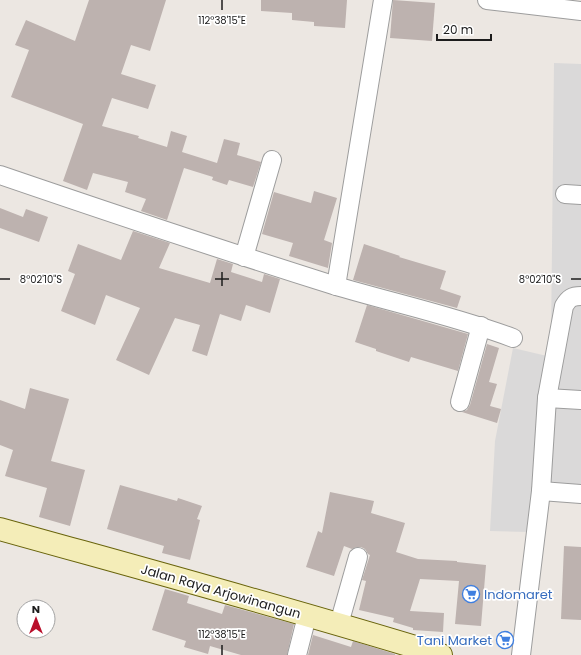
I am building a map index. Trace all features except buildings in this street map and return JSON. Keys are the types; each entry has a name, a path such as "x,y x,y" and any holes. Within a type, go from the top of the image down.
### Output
{"main road":[{"name":"Jalan Raya Arjowinangun","path":"0,529 339,624 397,649 441,655"}],"street":[{"path":"336,286 383,0"},
{"path":"486,0 581,11"},
{"path":"244,257 272,160"},
{"path":"0,175 244,257 336,286 480,326 513,338"},
{"path":"521,655 541,491 547,398 564,306 567,300 574,296 581,296"},
{"path":"460,402 480,326"},
{"path":"547,398 581,400"},
{"path":"541,491 581,494"},
{"path":"339,624 358,557"},
{"path":"297,655 307,616"}],"shaded area":[{"path":"554,63 581,64 581,501 530,498 528,532 490,531 495,441 513,348 547,356 551,339"}],"place":[{"name":"Indomaret","path":"471,594"},
{"name":"Tani Market","path":"505,640"}]}
